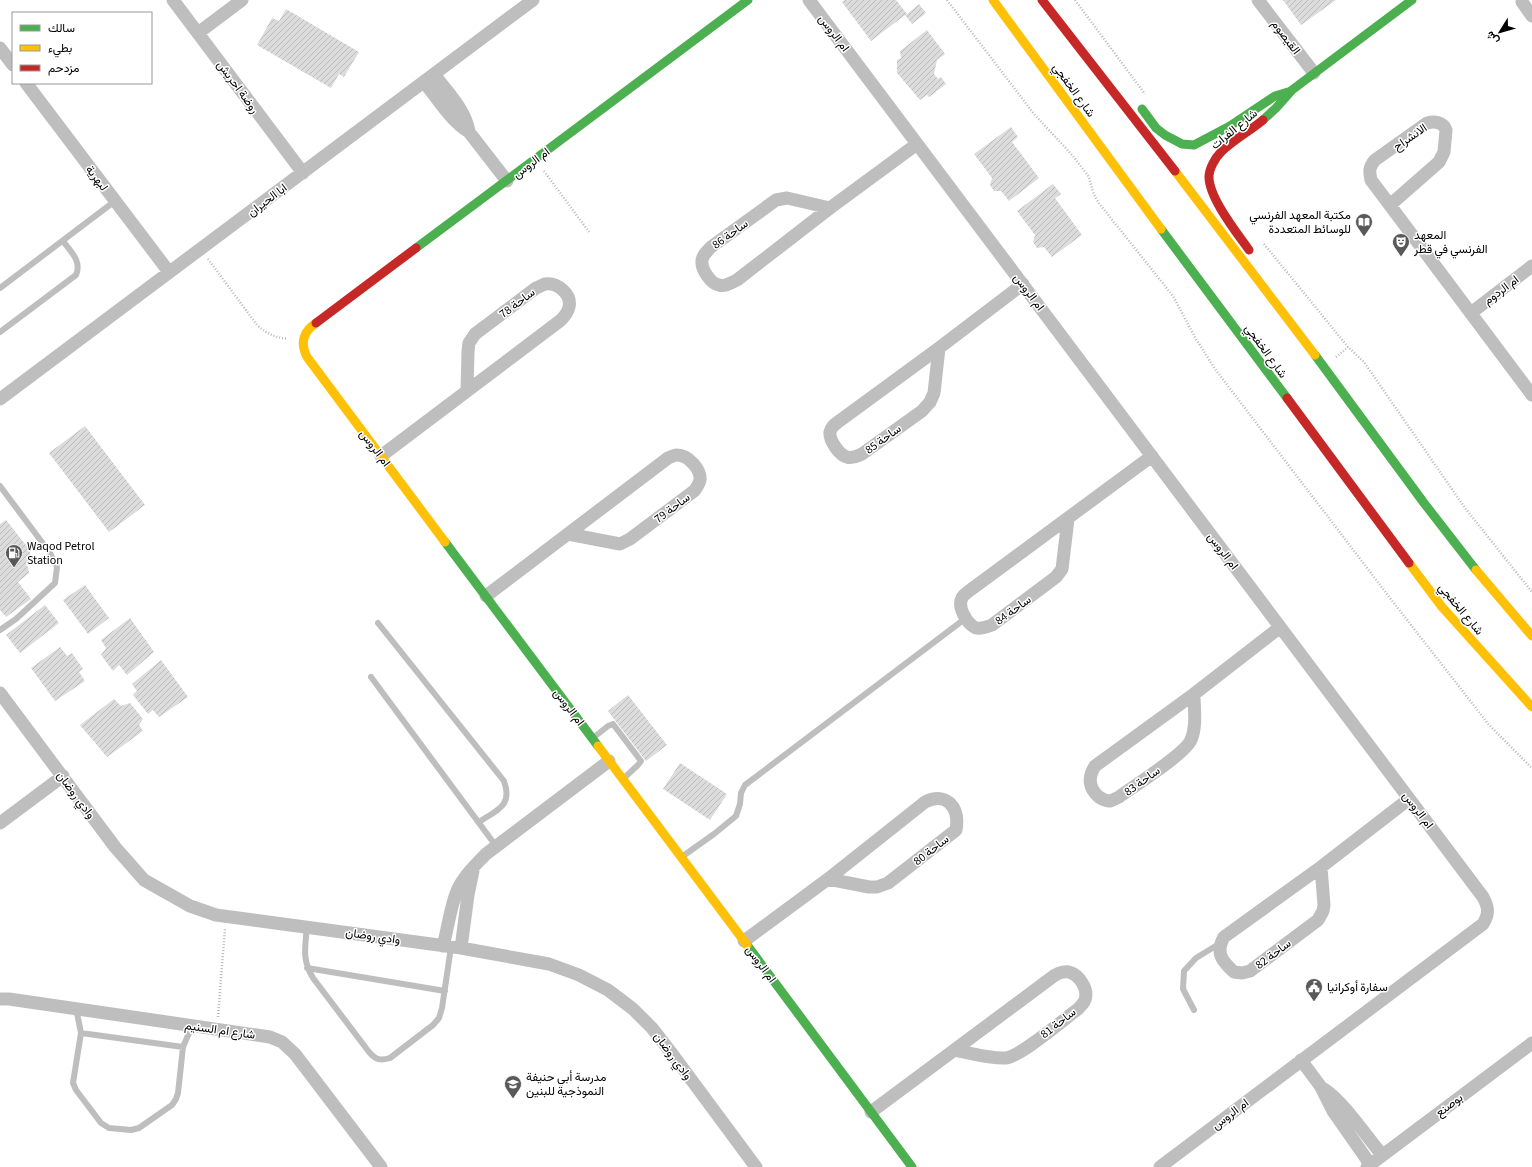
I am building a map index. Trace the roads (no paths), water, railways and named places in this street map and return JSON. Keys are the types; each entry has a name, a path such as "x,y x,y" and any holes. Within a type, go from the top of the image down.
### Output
{"main road":[{"name":"ام الروس","path":"748,0 313,325 307,330 302,341 302,348 304,354 912,1167"},
{"name":"شارع الخفجي","path":"993,0 1275,383 1438,601 1469,639 1532,708"},
{"path":"1042,0 1116,93 1271,297 1453,542 1500,600 1532,636"},
{"name":"شارع الفرات","path":"1271,297 1265,276 1255,259 1235,232 1210,187 1209,177 1212,165 1221,152 1262,123 1280,105 1292,90 1412,0"},
{"name":"شارع الفرات","path":"1116,93 1141,109 1156,128 1165,135 1182,144 1194,145 1230,126 1275,96 1292,90"}],"street":[{"name":"روضة احريش","path":"173,0 302,173"},
{"path":"198,33 242,0"},
{"name":"ابا الحيران","path":"0,399 533,0"},
{"name":"ام الروس","path":"809,0 1483,897 1487,905 1487,917 1483,924 1160,1167"},
{"name":"القيصوم","path":"1258,0 1314,73"},
{"path":"1522,2 1532,16"},
{"path":"0,48 12,64"},
{"name":"ام الروس","path":"429,78 454,119 461,127 469,132 507,181"},
{"name":"لبهرية","path":"27,84 169,272"},
{"name":"الانشراح","path":"1390,205 1435,166 1442,158 1446,130 1441,123 1436,122 1427,124 1375,160 1371,165 1369,173 1371,180 1532,395"},
{"name":"ساحة 86","path":"830,208 787,198 776,200 711,247 705,254 702,262 705,272 712,281 718,285 728,285 737,280 830,208 917,144"},
{"name":"ام الردوم","path":"1471,313 1532,266"},
{"name":"ساحة 78","path":"381,456 561,320 568,312 570,305 569,298 563,290 556,285 545,284 536,288 475,334 469,343 467,391"},
{"name":"ساحة 85","path":"939,348 934,394 930,402 862,454 854,458 846,457 839,451 830,432 831,428 1023,284"},
{"name":"ساحة 79","path":"486,596 668,458 676,455 683,456 690,460 697,469 700,478 698,486 694,491 630,539 620,544 568,534"},
{"path":"966,618 960,606 962,598 969,591 1152,456"},
{"name":"ساحة 84","path":"966,618 976,628 984,628 992,625 1056,577 1062,569 1068,519"},
{"name":"ساحة 83","path":"1194,694 1194,727 1191,741 1182,752 1119,797 1110,801 1102,799 1094,793 1090,786 1090,778 1091,772 1095,766 1194,694 1280,628"},
{"name":"وادي روضان","path":"0,693 115,847 144,880 190,906 216,915 452,947 549,964 579,975 608,990 633,1009 652,1028 674,1055 756,1167"},
{"path":"452,947 457,891 465,878 481,859 496,846 609,761"},
{"path":"0,823 63,776"},
{"name":"ساحة 80","path":"744,941 828,879 925,802 932,798 939,798 948,801 956,812 956,830 888,883 877,887 869,887 828,879"},
{"path":"1220,944 1224,937 1321,867 1409,799"},
{"name":"ساحة 82","path":"1220,944 1219,951 1221,958 1234,972 1242,973 1250,971 1318,920 1323,912 1324,905 1321,867"},
{"path":"452,947 468,895 474,868"},
{"name":"ساحة 81","path":"871,1112 954,1050 1059,973 1068,972 1082,982 1086,992 1085,1001 1078,1009 1019,1053 1008,1058 997,1058 954,1050"},
{"name":"شارع ام السنيم","path":"0,999 9,998 270,1037 282,1042 289,1047 380,1167"},
{"name":"بوصنع","path":"1368,1166 1532,1043"},
{"path":"1301,1060 1321,1087 1333,1111 1368,1166"},
{"path":"1321,1087 1331,1093 1341,1104 1382,1155"}],"lane":[{"path":"0,288 115,201"},
{"path":"0,332 76,275 78,267 76,259 63,241"},
{"path":"0,486 50,553 57,567 55,583 16,619 1,627"},
{"path":"681,858 736,816 740,804 740,793 745,785 966,618"},
{"path":"378,623 504,781 508,791 507,799 503,805 479,822"},
{"path":"371,677 496,846"},
{"path":"592,738 613,724 641,761 622,779"},
{"path":"307,927 304,956 307,968 369,1052 375,1059 382,1061 390,1058 433,1025 439,1018 452,947"},
{"path":"1194,1010 1183,989 1184,971 1196,958 1220,944"},
{"path":"307,968 445,991"},
{"path":"76,1008 81,1033 73,1083 76,1090 97,1118 109,1128 130,1130 139,1128 172,1105 178,1093 183,1047 192,1026"},
{"path":"81,1033 183,1047"}],"place":[{"name":"مكتبة المعهد الفرنسي للوسائط المتعددة","path":"1364,237"},
{"name":"المعهد الفرنسي في قطر","path":"1401,257"},
{"name":"Waqod Petrol Station","path":"14,568"},
{"name":"سفارة أوكرانيا","path":"1314,1002"},
{"name":"مدرسة أبي حنيفة النموذجية للبنين","path":"513,1099"}]}
